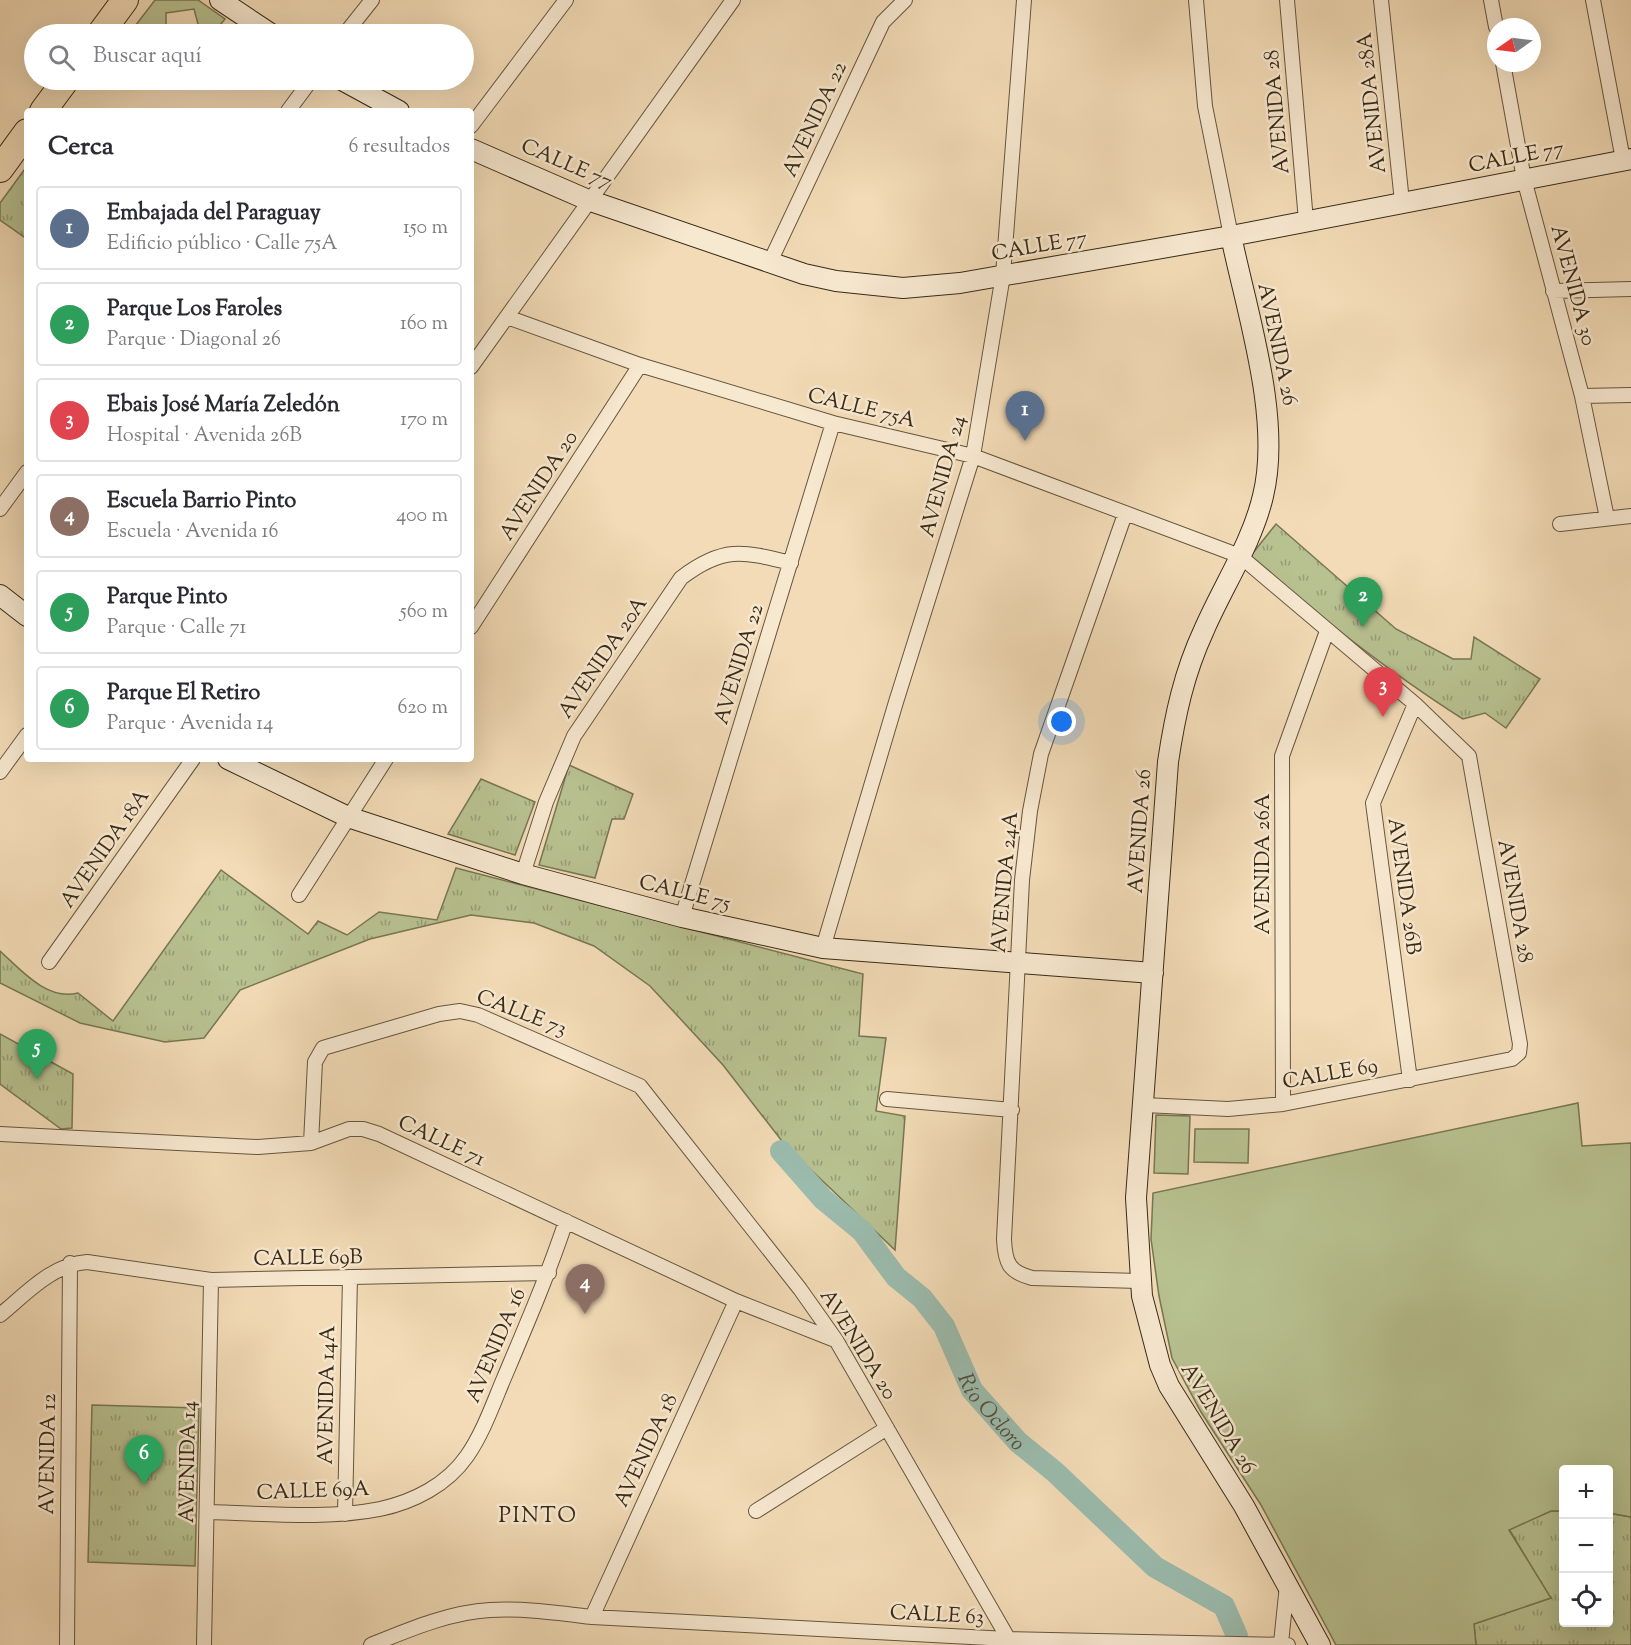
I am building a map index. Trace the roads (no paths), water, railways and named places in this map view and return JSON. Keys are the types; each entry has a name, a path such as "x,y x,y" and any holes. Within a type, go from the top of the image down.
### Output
{"highway":[{"path":"107,24 125,0"},
{"path":"45,108 59,90"},
{"path":"0,169 24,136"}],"street":[{"path":"220,0 257,24"},
{"path":"353,24 372,0"},
{"path":"474,122 566,0"},
{"path":"474,363 588,200 733,0"},
{"name":"AVENIDA 22","path":"770,262 883,22 904,0"},
{"name":"AVENIDA 24","path":"823,948 896,702 973,456 1003,275 1024,0"},
{"name":"AVENIDA 26","path":"1197,0 1204,106 1270,422 1263,497 1240,556 1203,632 1177,702 1168,762 1136,1198 1139,1281 1148,1325 1169,1386 1244,1506 1320,1645"},
{"name":"AVENIDA 28","path":"1287,0 1306,221"},
{"name":"AVENIDA 28A","path":"1381,0 1402,202"},
{"path":"1491,0 1494,18"},
{"path":"1593,0 1627,159"},
{"name":"AVENIDA 30","path":"1505,72 1524,179 1582,396 1607,518"},
{"path":"290,108 304,90"},
{"path":"360,90 393,108"},
{"name":"CALLE 77","path":"474,150 588,200 804,274 836,281 903,288 1003,275 1231,236 1627,159"},
{"path":"1553,291 1631,289"},
{"name":"CALLE 75A","path":"507,317 640,365 833,423 973,456 1240,556"},
{"name":"AVENIDA 20","path":"474,622 640,365"},
{"path":"1582,396 1631,395"},
{"name":"AVENIDA 22","path":"682,917 833,423"},
{"path":"0,509 24,476"},
{"name":"AVENIDA 24A","path":"1125,514 1041,754 1027,834 1017,964 1004,1253 1010,1266 1018,1275 1032,1278 1139,1281"},
{"path":"1560,524 1631,516"},
{"name":"AVENIDA 20A","path":"524,874 546,802 574,736 681,578 702,562 736,553 791,563"},
{"path":"1240,556 1415,704"},
{"path":"0,595 24,614"},
{"name":"AVENIDA 26A","path":"1283,1104 1282,756 1327,631"},
{"name":"AVENIDA 28","path":"1415,704 1468,756 1520,1044 1519,1053"},
{"name":"AVENIDA 26B","path":"1410,1080 1373,803 1415,704"},
{"path":"0,772 24,739"},
{"name":"AVENIDA 18A","path":"49,962 192,762"},
{"name":"CALLE 75","path":"234,762 348,817 524,874 682,917 823,948 1153,973"},
{"path":"299,895 384,762"},
{"name":"CALLE 73","path":"311,1143 314,1071 317,1055 332,1044 439,1014 460,1011 478,1015 640,1086"},
{"name":"CALLE 69","path":"1144,1105 1228,1109 1283,1104 1512,1059 1519,1053"},
{"name":"AVENIDA 20","path":"640,1086 800,1289 836,1340 1010,1642"},
{"path":"887,1099 1012,1110"},
{"name":"CALLE 71","path":"0,1134 258,1148 311,1143 349,1129 363,1129 379,1134 736,1300 836,1340"},
{"name":"AVENIDA 16","path":"448,1477 467,1457 485,1423 549,1273 566,1221"},
{"name":"CALLE 69B","path":"70,1263 87,1262 211,1280 549,1273"},
{"path":"0,1315 53,1271 70,1263"},
{"name":"AVENIDA 12","path":"67,1645 70,1263"},
{"name":"AVENIDA 14A","path":"345,1514 350,1277"},
{"name":"AVENIDA 14","path":"204,1645 211,1280"},
{"name":"AVENIDA 18","path":"592,1617 736,1300"},
{"path":"756,1511 887,1428"},
{"name":"CALLE 69A","path":"207,1512 345,1514 380,1509 411,1500 434,1488 448,1477"},
{"name":"CALLE 63","path":"371,1645 452,1617 488,1610 527,1609 592,1617 1010,1642 1285,1644 1287,1583"}],"waterway":[{"name":"Río Ocloro","path":"781,1151 823,1199 862,1231 896,1277 922,1298 944,1326 972,1390 1018,1442 1055,1472 1155,1567 1224,1606 1237,1636"}],"place":[{"name":"Embajada del Paraguay","path":"1025,441"},
{"name":"Parque Los Faroles","path":"1363,627"},
{"name":"Ebais José María Zeledón","path":"1383,717"},
{"name":"Parque Pinto","path":"37,1079"},
{"name":"Escuela Barrio Pinto","path":"585,1314"},
{"name":"Parque El Retiro","path":"144,1485"}],"district":[{"name":"PINTO","path":"538,1514"}]}
